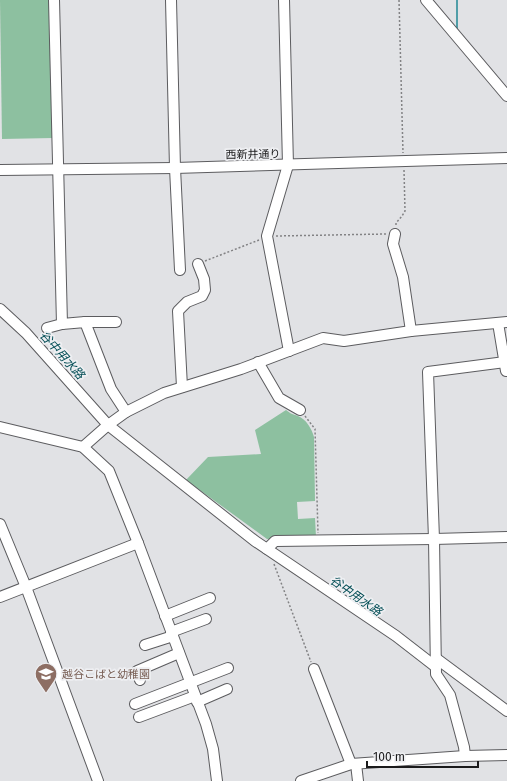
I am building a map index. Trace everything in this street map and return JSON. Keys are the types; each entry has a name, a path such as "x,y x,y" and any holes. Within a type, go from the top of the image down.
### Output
{"street":[{"path":"54,0 62,324"},
{"path":"171,0 174,168 180,270"},
{"path":"284,0 288,165 267,236 289,351"},
{"path":"426,0 507,96"},
{"name":"西新井通り","path":"0,170 174,168 507,158"},
{"path":"396,234 393,244 403,278 411,331"},
{"path":"182,387 178,312 187,302 202,296 206,290 204,279 198,264"},
{"path":"0,309 26,333 108,425 174,479 267,549 507,711"},
{"path":"85,322 111,389 126,412"},
{"path":"47,328 62,324 116,322"},
{"path":"83,447 108,425 126,412 164,393 258,362 323,338 344,341 411,331 502,323 506,366 428,372 434,539 436,674 450,695 465,756"},
{"path":"258,362 279,398 300,410"},
{"path":"0,427 83,447 109,471 191,683 213,749 217,781"},
{"path":"0,524 26,587 98,781"},
{"path":"267,549 275,542 507,537"},
{"path":"0,597 138,543"},
{"path":"165,616 210,598"},
{"path":"145,645 206,619"},
{"path":"140,680 137,671 179,653"},
{"path":"135,704 228,668"},
{"path":"314,669 353,764 358,781"},
{"path":"139,717 227,689"},
{"path":"301,781 353,764 465,756 507,755"}],"path":[{"path":"198,264 254,243 267,236 396,234 396,223 405,211 399,0"},
{"path":"300,410 315,429 319,541"},
{"path":"267,549 272,558 314,669"}],"green space":[{"path":"0,0 49,0 53,138 2,139"},
{"path":"286,410 304,419 314,437 315,501 297,502 298,519 315,518 316,537 267,539 186,480 208,457 261,454 255,430"}],"waterway":[{"path":"457,0 457,31"}],"place":[{"name":"越谷こばと幼稚園","path":"46,694"}],"water label":[{"name":"谷中用水路","path":"62,355"},
{"name":"谷中用水路","path":"356,596"}]}
